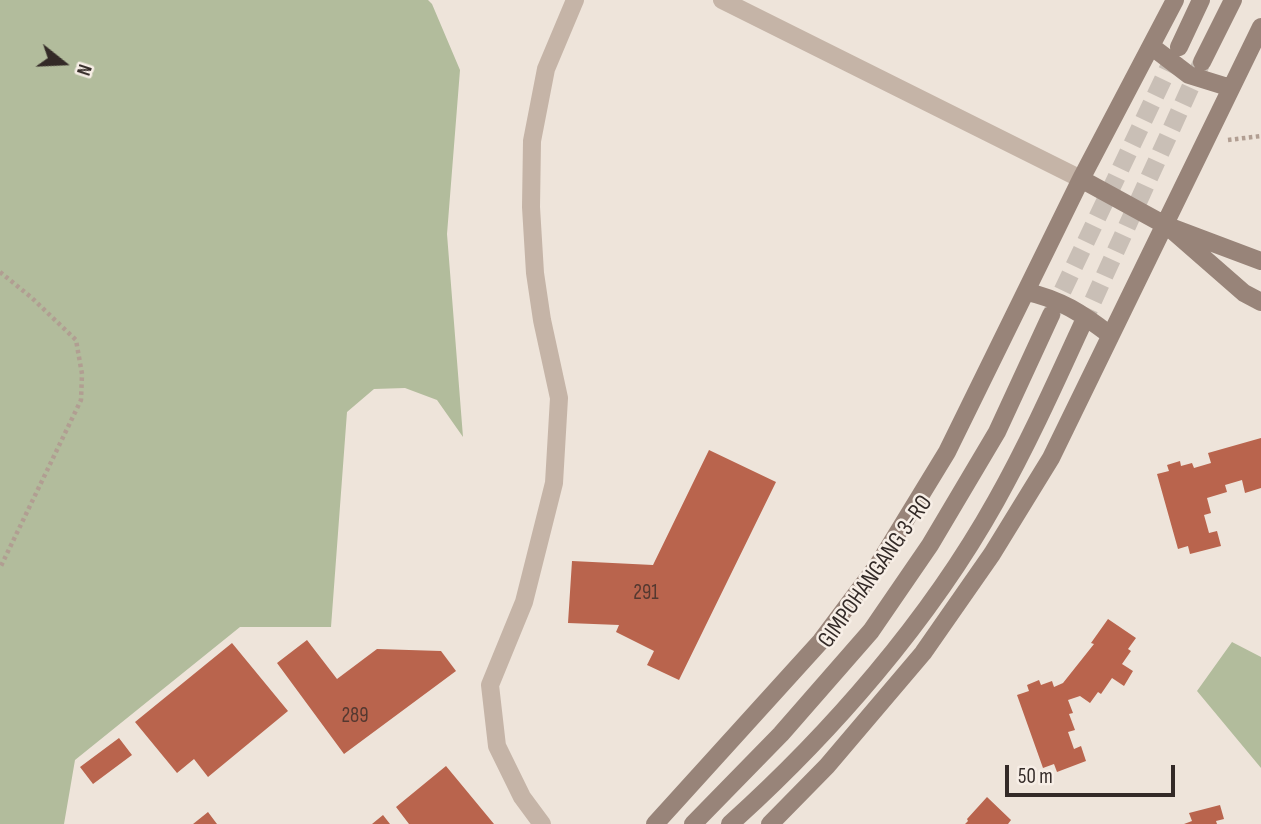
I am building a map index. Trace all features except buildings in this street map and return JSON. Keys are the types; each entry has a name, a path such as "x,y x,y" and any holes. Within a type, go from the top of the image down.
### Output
{"street":[{"path":"542,824 522,797 497,746 490,685 524,602 554,483 559,398 542,320 536,273 531,207 532,141 546,69 575,0"},
{"path":"722,0 1082,179 1165,225 1261,261"},
{"path":"655,824 821,641 878,565 947,452 1082,179 1175,0"},
{"path":"1179,47 1201,0"},
{"path":"1202,61 1233,0"},
{"path":"769,824 827,766 923,653 992,554 1051,458 1261,27"},
{"path":"1151,46 1189,75 1231,88"},
{"path":"1165,225 1244,293 1261,302"},
{"path":"1027,292 1051,297 1078,310 1110,335"},
{"name":"GIMPOHANGANG 3-RO","path":"693,824 781,734 871,631 930,545 997,432 1051,315"},
{"path":"730,824 765,792 840,712 902,640 954,570 1029,440 1082,325"}],"path":[{"path":"1228,140 1261,136"},
{"path":"0,272 76,340 82,374 81,400 0,568"}],"green space":[{"path":"0,0 428,0 460,70 447,234 463,437 437,400 405,388 374,389 347,412 331,627 240,627 75,760 64,824 0,824"},
{"path":"1232,642 1261,657 1261,768 1197,691"}],"tunnel":[{"path":"1051,315 1177,50"},
{"path":"1082,325 1201,64"}]}
